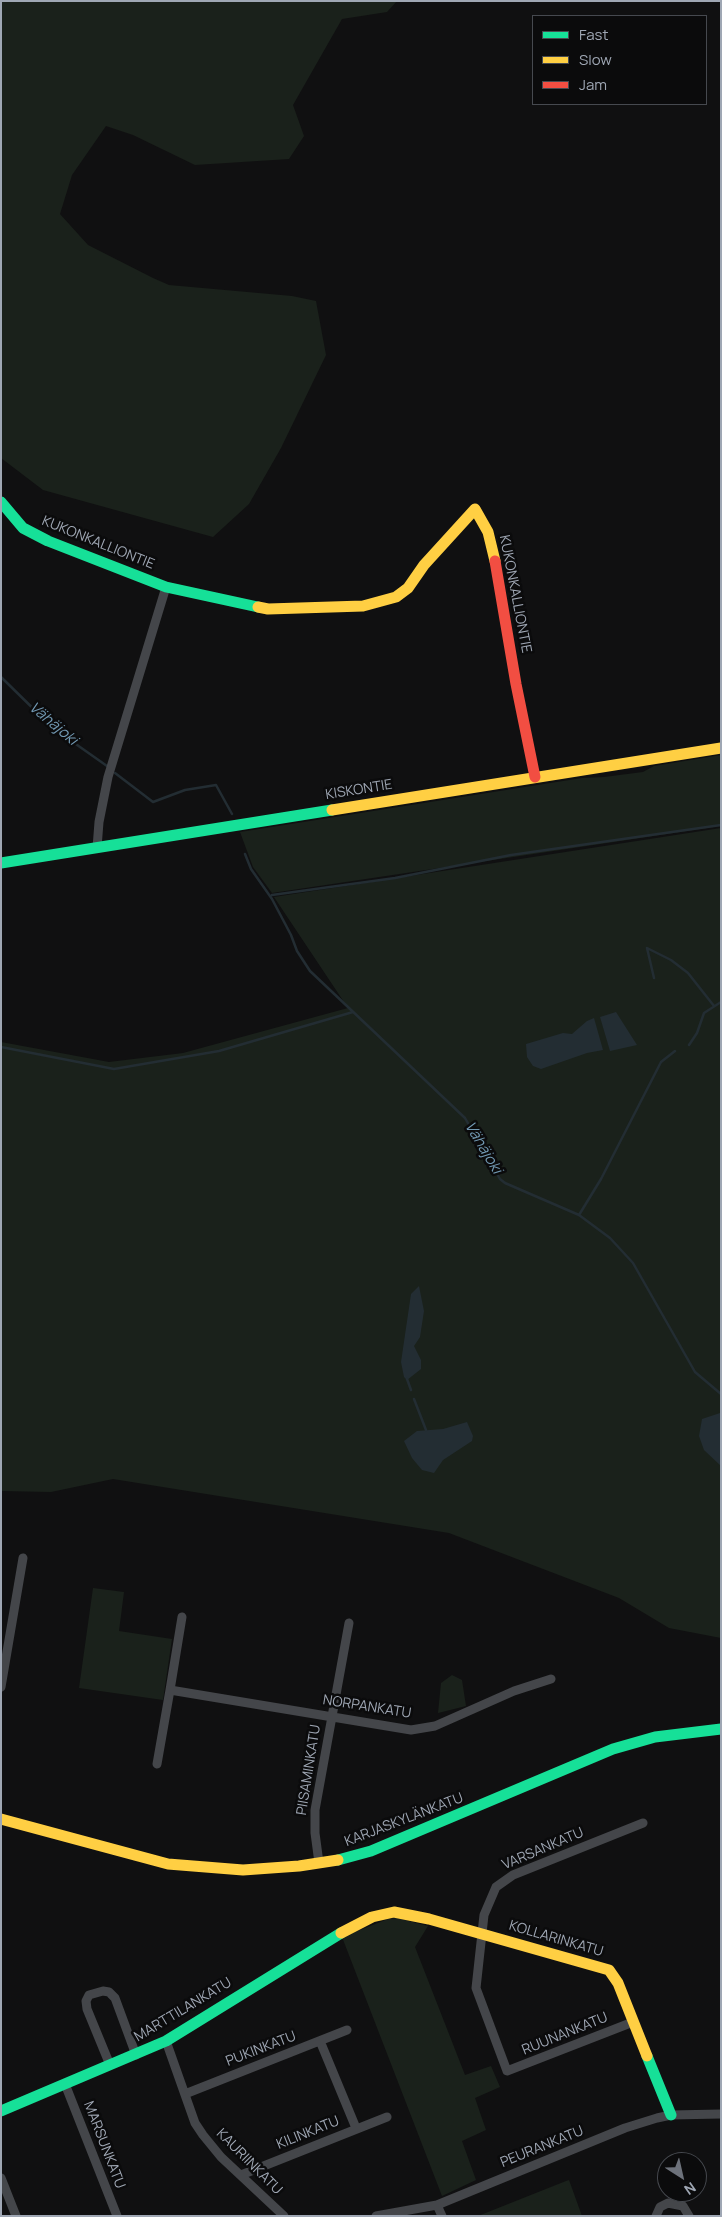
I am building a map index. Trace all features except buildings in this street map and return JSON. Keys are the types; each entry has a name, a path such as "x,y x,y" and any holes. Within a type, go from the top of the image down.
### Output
{"street":[{"name":"KUKONKALLIONTIE","path":"1,502 23,528 48,541 166,586 205,597 268,609 363,606 396,597 408,588 424,565 475,509 488,532 493,548 514,674 535,777"},
{"path":"97,848 99,822 108,777 166,586"},
{"name":"KISKONTIE","path":"1,862 721,748"},
{"path":"1,1687 23,1558"},
{"path":"157,1764 182,1617"},
{"name":"PIISAMINKATU","path":"319,1864 314,1833 315,1810 349,1623"},
{"name":"NORPANKATU","path":"170,1690 411,1730 435,1726 514,1691 551,1679"},
{"name":"KARJASKYLÄNKATU","path":"1,1818 168,1864 257,1870 319,1864 351,1857 380,1847 613,1749 655,1737 721,1729"},
{"name":"VARSANKATU","path":"507,2071 476,1988 484,1915 494,1890 513,1875 643,1823"},
{"name":"KOLLARINKATU","path":"344,1931 378,1915 399,1912 607,1969 617,1980 671,2115"},
{"name":"MARTTILANKATU","path":"1,2111 166,2041 302,1954 344,1931"},
{"path":"110,2065 87,2009 86,2001 89,1995 102,1991 110,1992 115,1998 136,2055"},
{"name":"RUUNANKATU","path":"507,2071 633,2022"},
{"name":"PUKINKATU","path":"185,2094 347,2030"},
{"name":"KAURIINKATU","path":"166,2041 196,2123 203,2135 222,2157 284,2216"},
{"name":"KILINKATU","path":"320,2041 356,2128"},
{"name":"MARSUNKATU","path":"65,2084 117,2216"},
{"name":"PEURANKATU","path":"376,2216 437,2205 625,2128 671,2115 721,2114"},
{"name":"KILINKATU","path":"242,2175 387,2117"},
{"path":"1,2178 16,2216"},
{"path":"656,2216 660,2207 668,2203 683,2206 689,2216"},
{"path":"437,2205 442,2216"}],"shaded area":[{"path":"1,1 397,1 387,12 342,19 293,105 304,136 289,159 195,165 133,135 106,126 72,175 60,214 88,245 169,285 292,296 316,301 326,355 281,448 249,504 213,537 43,490 1,458"},
{"path":"721,755 721,826 272,893 253,867 240,832 582,778 643,772 654,766"},
{"path":"721,828 721,1638 669,1628 619,1598 449,1533 113,1479 51,1492 1,1491 1,1042 109,1062 183,1053 348,1008 274,897"},
{"path":"616,1012 637,1045 610,1051 600,1017"},
{"path":"594,1018 603,1050 587,1053 541,1069 533,1066 527,1057 526,1044 563,1033 572,1034 587,1021"},
{"path":"419,1286 424,1311 420,1337 414,1346 421,1360 421,1369 407,1380 404,1377 401,1362 411,1294"},
{"path":"720,1413 721,1466 704,1450 699,1436 702,1419"},
{"path":"467,1422 473,1436 472,1441 443,1460 434,1473 422,1470 412,1458 404,1441 417,1431 443,1429"},
{"path":"93,1588 124,1592 119,1631 172,1639 163,1700 79,1688"},
{"path":"452,1675 462,1680 466,1706 438,1713 441,1683"},
{"path":"397,1918 428,1926 415,1947 465,2075 491,2066 500,2087 475,2098 486,2130 462,2141 476,2180 442,2196 342,1937 388,1919"},
{"path":"569,2180 582,2216 478,2216 566,2181"}],"waterway":[{"name":"Vähäjoki","path":"1,677 53,728 107,766"},
{"name":"Vähäjoki","path":"115,773 153,802 185,790 216,785 232,814"},
{"path":"272,895 395,878 511,855 721,825"},
{"name":"Vähäjoki","path":"245,854 251,869 272,899 291,935 297,951 310,971 465,1118 500,1179 505,1183 579,1215 610,1238 633,1263 695,1372 721,1394"},
{"path":"654,978 647,948 671,960 688,973 714,1006"},
{"path":"689,1045 697,1033 704,1013 721,1002"},
{"path":"1,1047 114,1069 219,1051 353,1012"},
{"path":"579,1215 601,1179 661,1062 675,1051"},
{"path":"407,1379 411,1390"},
{"path":"414,1399 426,1430"}],"traffic: fast":[{"path":"1,502 23,528 48,541 166,587 258,607"},
{"path":"1,863 332,810"},
{"path":"338,1860 371,1851 613,1749 655,1737 721,1729"},
{"path":"1,2111 166,2041 341,1933"},
{"path":"647,2056 671,2115"}],"traffic: slow":[{"path":"258,607 268,609 363,606 396,597 408,588 424,565 475,509 488,532 495,561"},
{"path":"332,810 721,748"},
{"path":"1,1819 168,1864 243,1870 299,1866 338,1860"},
{"path":"341,1933 372,1917 394,1912 429,1919 609,1970 618,1983 647,2056"}],"traffic: jam":[{"path":"495,561 516,684 535,777"}]}
